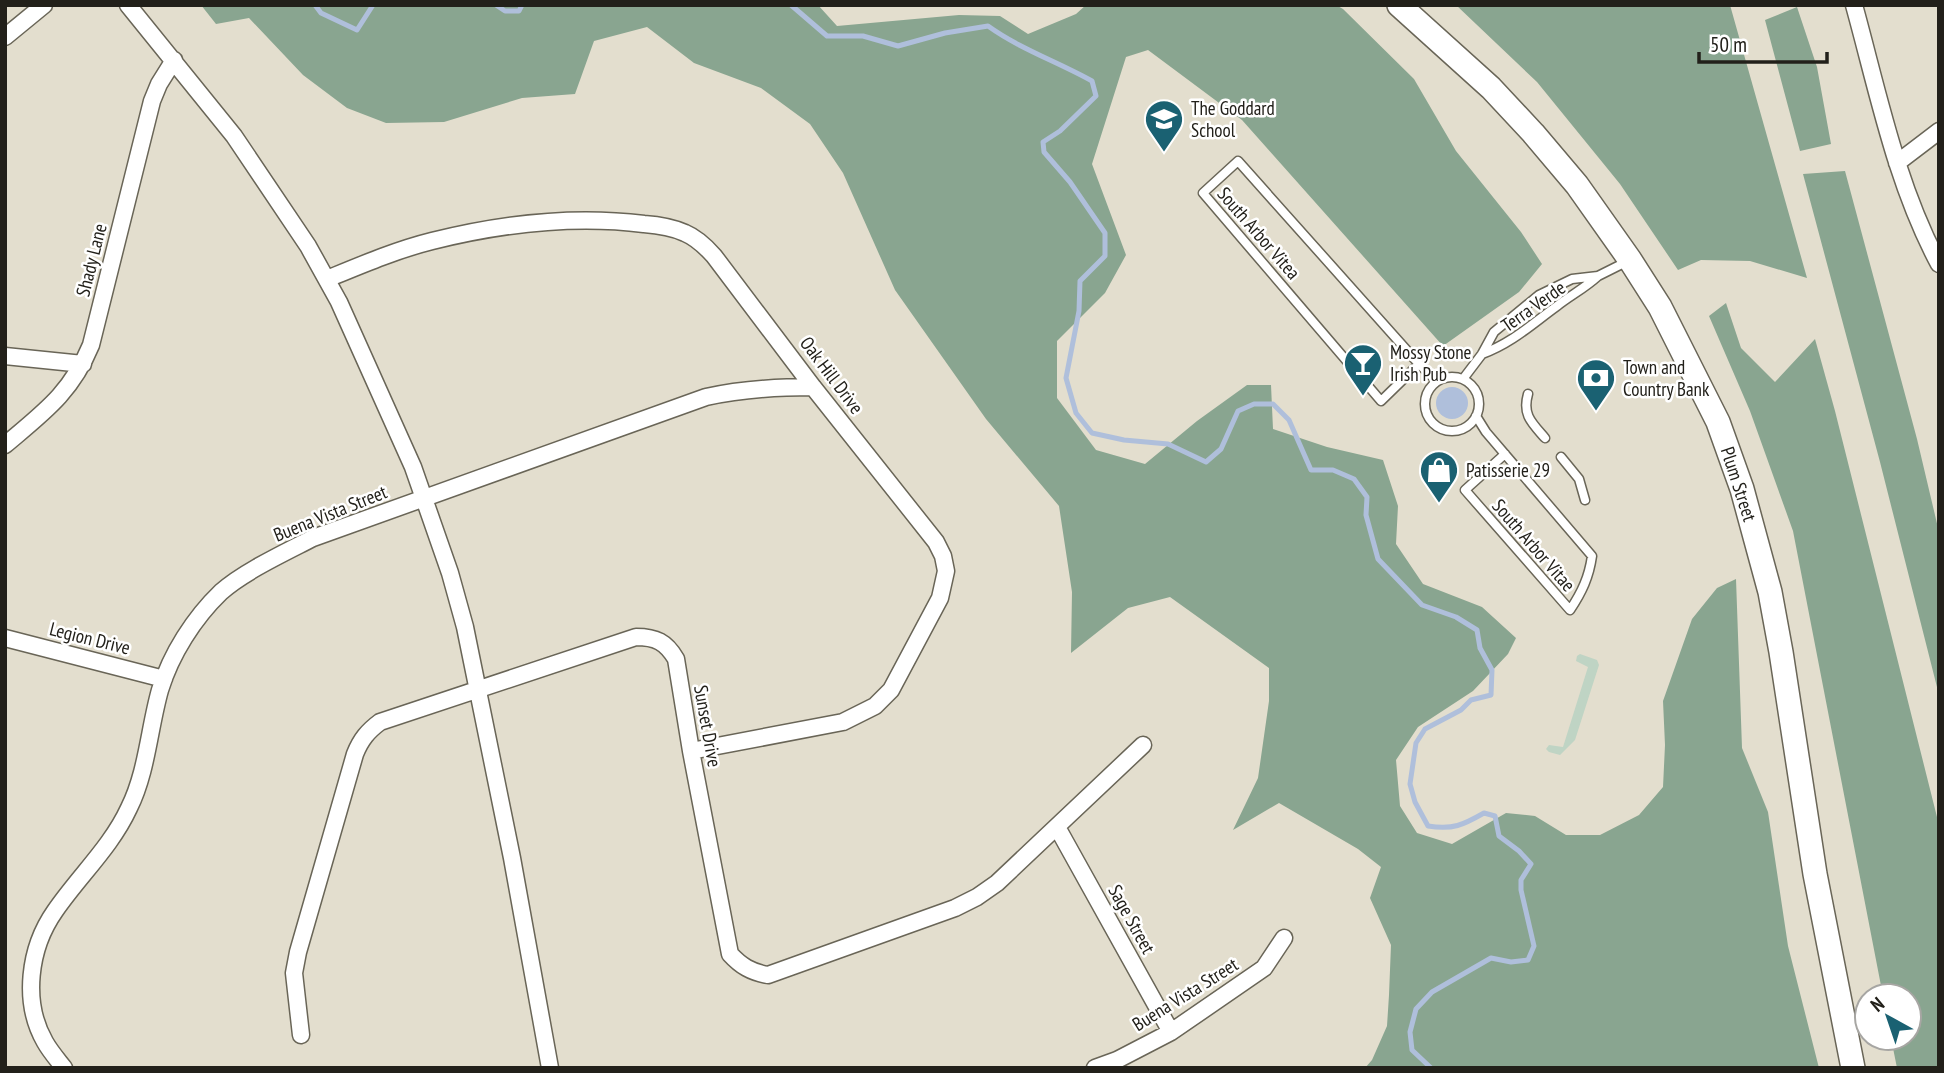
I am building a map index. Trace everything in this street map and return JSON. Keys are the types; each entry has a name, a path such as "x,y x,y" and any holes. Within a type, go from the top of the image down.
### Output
{"main road":[{"name":"Plum Street","path":"1399,5 1491,88 1577,185 1660,307 1718,422 1757,542 1781,652 1815,874 1853,1068"}],"street":[{"path":"5,37 44,5"},
{"path":"128,5 234,136 272,190 327,279 395,426 425,499 450,573 479,691 550,1068"},
{"path":"1854,5 1897,163 1916,218 1939,264"},
{"name":"Shady Lane","path":"5,445 53,404 70,386 83,365 91,345 152,101 174,60"},
{"path":"1897,163 1939,131"},
{"name":"Oak Hill Drive","path":"327,279 400,251 481,230 587,220 668,227 686,233 714,256 813,387 936,542 946,571 940,598 891,691 875,706 842,722 691,751"},
{"path":"5,356 83,365"},
{"name":"Buena Vista Street","path":"64,1068 44,1041 32,1001 31,983 43,931 55,911 104,849 130,808 146,758 164,679 179,647 199,618 223,591 272,559 313,538 706,397 766,387 813,387"},
{"name":"Sunset Drive","path":"300,1035 294,973 298,952 360,741 380,722 636,637 651,637 661,641 676,659 730,954 739,964 754,972 768,975 955,908 977,897 997,883 1143,746"},
{"name":"Legion Drive","path":"5,639 164,679"},
{"name":"Sage Street","path":"1057,827 1171,1032"},
{"name":"Buena Vista Street","path":"1095,1068 1117,1060 1171,1032 1264,968 1284,937"}],"lane":[{"name":"South Arbor Vitea","path":"1419,363 1381,401 1203,193 1238,160 1437,381"},
{"name":"Terra Verde","path":"1482,354 1503,346 1560,303 1583,291 1598,276 1630,260"},
{"name":"Terra Verde","path":"1463,379 1494,332 1539,295 1572,279 1598,276"},
{"path":"1463,379 1455,377 1437,381 1426,395 1426,413 1431,421 1446,430 1463,428 1476,416"},
{"name":"South Arbor Vitae","path":"1463,379 1471,384 1479,400 1476,416 1592,556 1583,590 1570,610 1465,490 1505,454"},
{"path":"1528,394 1524,406 1531,422 1545,438"},
{"path":"1561,457 1579,479 1585,500"}],"green space":[{"path":"201,5 818,5 837,26 959,15 1000,16 1028,34 1076,14 1086,5 1336,5 1343,9 1414,79 1456,151 1521,232 1542,264 1519,292 1443,346 1242,120 1148,50 1126,57 1092,164 1126,255 1105,293 1057,341 1057,398 1096,450 1145,464 1197,421 1247,385 1271,385 1273,429 1327,447 1383,460 1398,506 1396,544 1423,584 1482,607 1516,638 1508,654 1473,691 1418,727 1396,760 1400,806 1417,833 1452,844 1506,813 1535,816 1566,835 1600,835 1639,815 1663,787 1663,701 1692,619 1717,588 1736,579 1742,748 1768,812 1788,946 1819,1068 1365,1068 1372,1060 1387,1026 1391,945 1370,898 1381,867 1358,849 1279,803 1233,830 1258,778 1269,701 1269,668 1170,597 1128,608 1071,653 1072,592 1059,506 986,419 895,290 843,173 810,124 761,88 694,63 647,27 594,41 575,94 522,98 444,122 386,123 347,108 303,75 249,18 216,24"},
{"path":"1456,5 1730,5 1807,278 1750,261 1701,260 1678,270 1620,184 1537,82"},
{"path":"1797,7 1817,67 1831,144 1800,151 1765,20"},
{"path":"1845,171 1917,439 1939,532 1939,695 1803,174"},
{"path":"1726,303 1741,348 1775,382 1815,339 1939,825 1939,1068 1897,1068 1894,1052 1923,1052 1923,982 1880,982 1793,531 1750,411 1709,316"},
{"path":"1580,654 1597,660 1599,665 1575,740 1560,755 1546,749 1549,745 1563,747 1588,667 1576,661"}],"water":[{"path":"1452,387 1463,392 1468,403 1463,414 1452,419 1441,414 1436,403 1441,392"}],"waterway":[{"path":"315,5 321,13 357,30 373,5"},
{"path":"496,5 505,11 519,11 522,5"},
{"path":"791,5 827,36 863,36 898,46 945,33 988,26 1013,42 1092,81 1096,96 1060,131 1043,142 1044,152 1070,182 1105,233 1105,256 1080,281 1079,311 1066,378 1076,413 1092,433 1124,440 1168,444 1206,462 1221,449 1238,411 1254,404 1273,404 1289,420 1311,470 1333,470 1354,479 1367,497 1366,515 1378,559 1422,605 1456,617 1477,630 1480,648 1492,670 1491,695 1471,700 1461,710 1425,729 1416,743 1410,784 1415,802 1428,826 1458,825 1484,813 1495,816 1499,836 1531,864 1521,880 1521,890 1534,946 1528,960 1511,962 1491,958 1432,992 1416,1009 1410,1032 1412,1050 1431,1068"}],"place":[{"name":"The Goddard School","path":"1164,153"},
{"name":"Mossy Stone Irish Pub","path":"1363,397"},
{"name":"Town and Country Bank","path":"1596,412"},
{"name":"Patisserie 29","path":"1439,504"}]}
